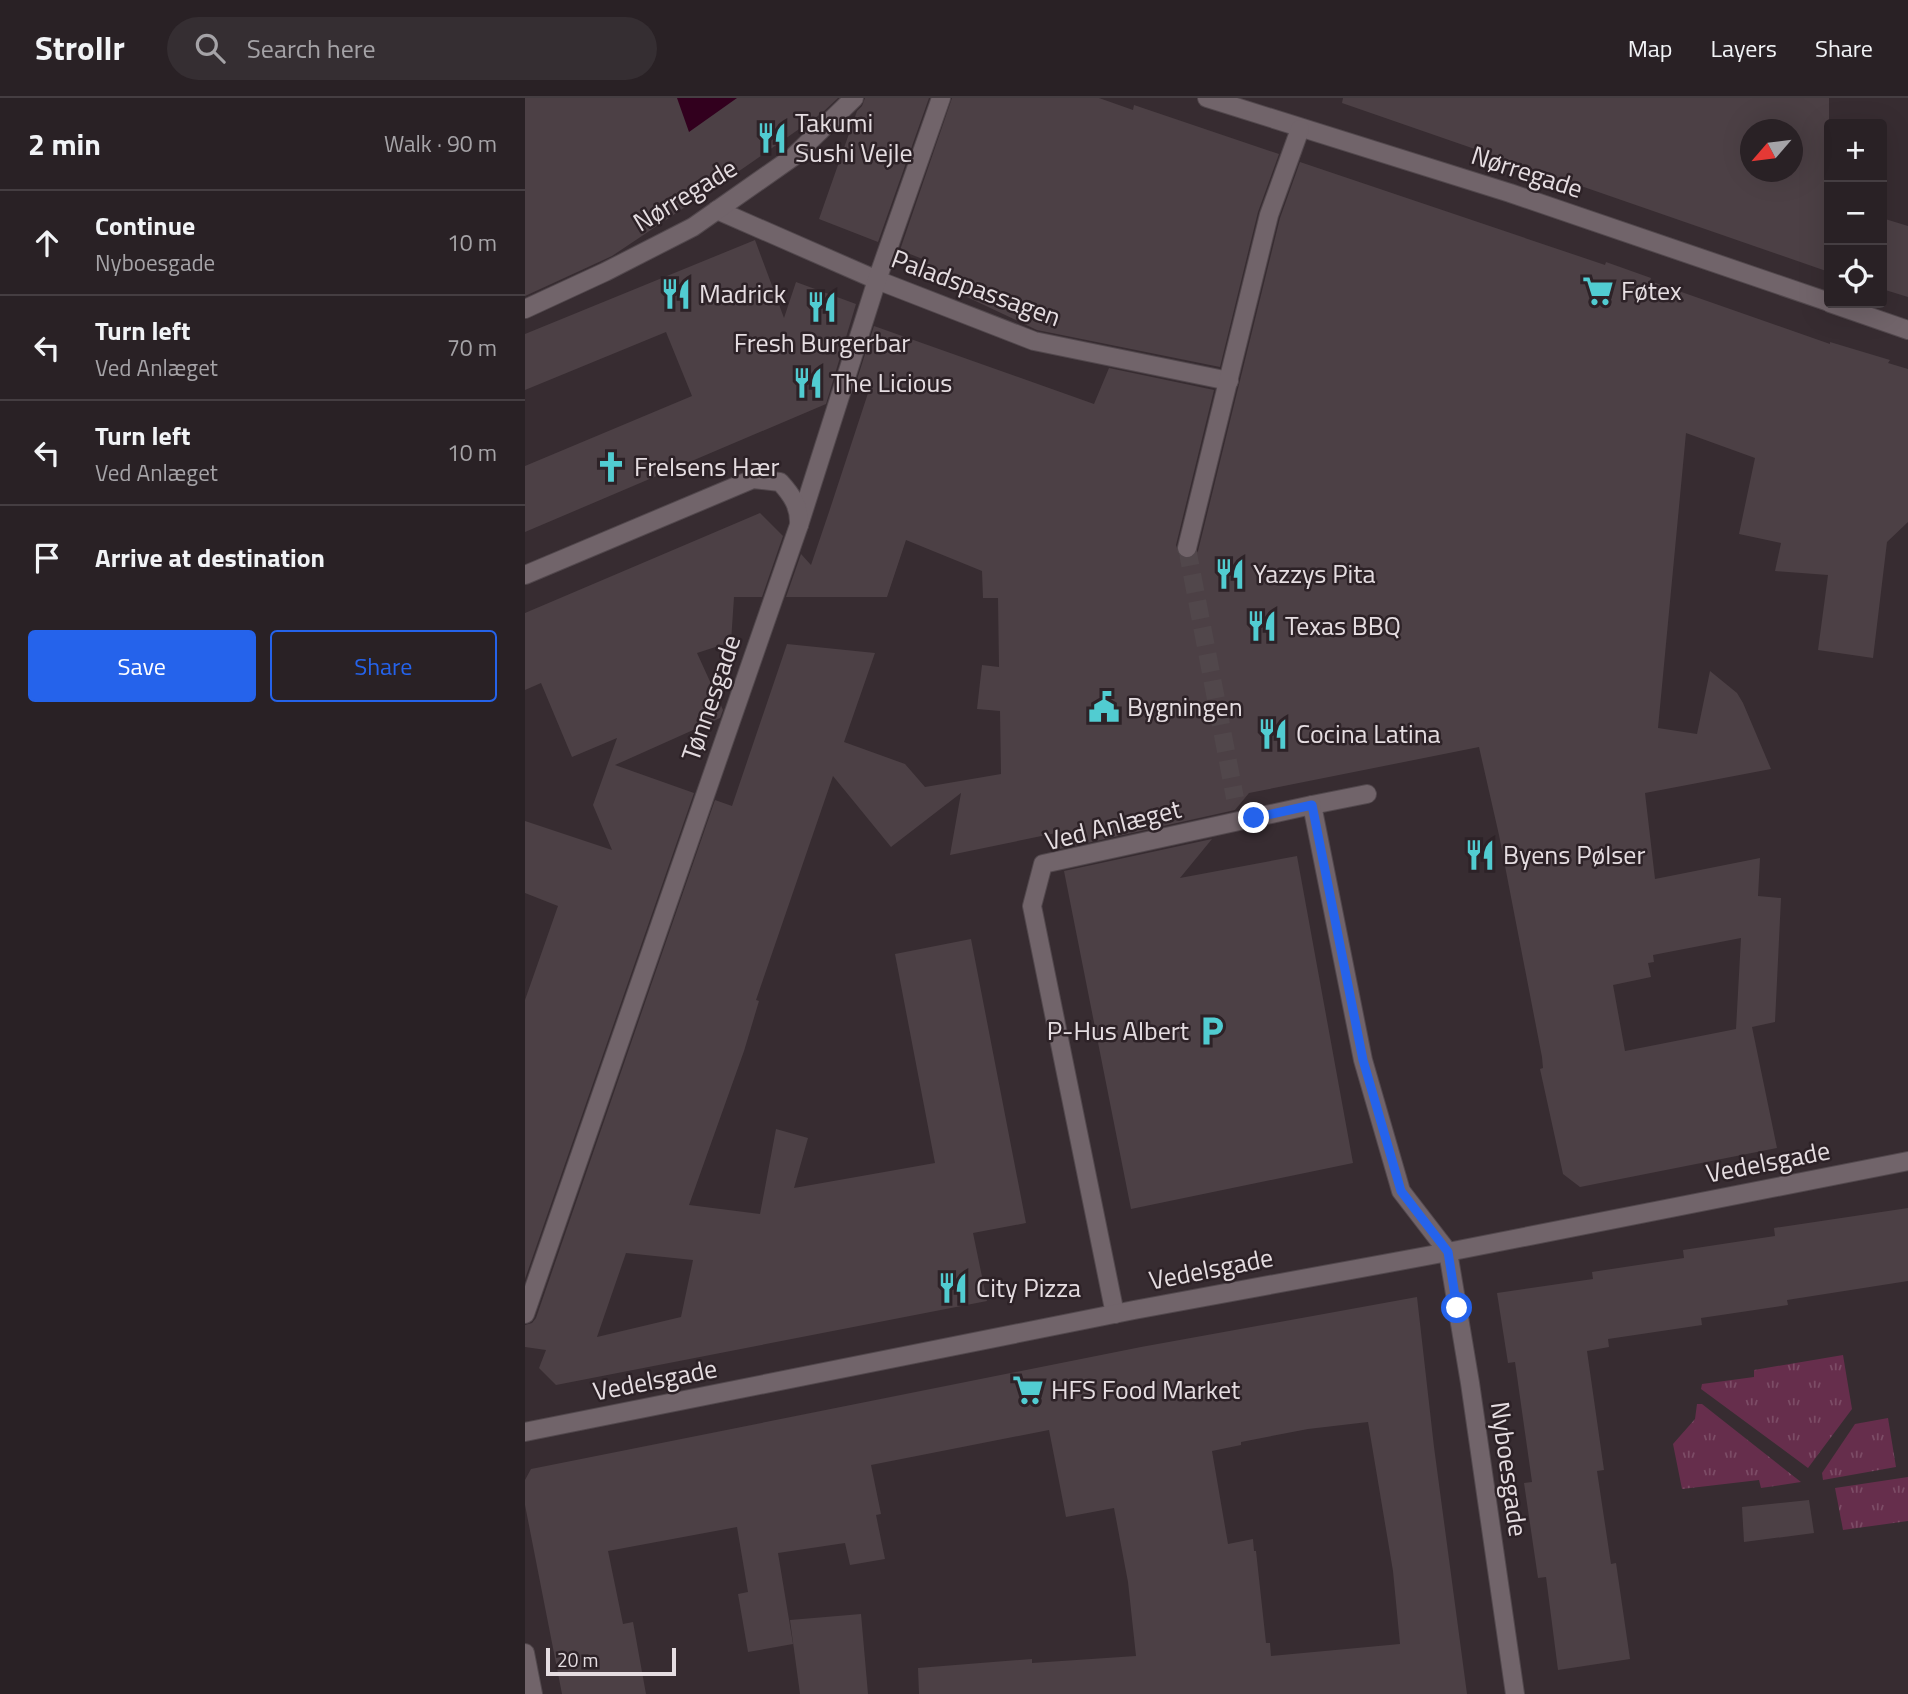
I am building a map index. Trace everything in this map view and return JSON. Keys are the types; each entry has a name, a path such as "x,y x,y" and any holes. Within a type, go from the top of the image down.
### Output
{"street":[{"name":"Nørregade","path":"525,309 605,272 693,226 793,157 854,98"},
{"name":"Tønnesgade","path":"525,1314 800,525 877,280 941,98"},
{"name":"Nørregade","path":"1206,98 1510,193 1824,301"},
{"path":"1187,548 1269,215 1300,129"},
{"name":"Paladspassagen","path":"717,210 877,280 1034,341 1229,381"},
{"name":"Nørregade","path":"1844,308 1908,330"},
{"path":"525,576 753,479 780,482 796,502 800,525"},
{"name":"Ved Anlæget","path":"1115,1314 1032,906 1043,864 1367,794"},
{"path":"1312,805 1363,1060 1401,1191 1448,1252"},
{"name":"Vedelsgade","path":"525,1432 1115,1314 1448,1252 1908,1161"},
{"name":"Nyboesgade","path":"1448,1252 1472,1396 1515,1694"},
{"path":"525,1653 533,1694"}],"green space":[{"path":"1843,1355 1852,1409 1808,1468 1701,1389 1702,1384 1754,1377 1754,1370"},
{"path":"1697,1404 1702,1404 1801,1482 1761,1488 1759,1480 1682,1489 1673,1444 1695,1419"},
{"path":"1888,1418 1896,1467 1823,1480 1822,1473 1855,1424"},
{"path":"1908,1477 1908,1521 1843,1530 1835,1488"}],"building":[{"path":"525,98 677,98 689,132 737,98 838,98 822,113 745,167 612,256 525,296"},
{"path":"865,98 929,98 878,242 819,219 857,111"},
{"path":"952,98 1099,98 1133,110 1134,105 1279,154 1258,212 1220,367 1037,330 920,275 925,260 900,250"},
{"path":"1343,98 1829,98 1829,119 1824,119 1824,270 1342,103"},
{"path":"1300,162 1605,265 1606,262 1651,278 1650,281 1830,344 1890,360 1888,363 1908,369 1908,522 1887,542 1873,658 1818,650 1828,575 1775,571 1781,543 1739,534 1755,458 1686,433 1658,728 1697,734 1710,671 1737,693 1771,769 1645,793 1655,879 1760,858 1758,896 1781,898 1775,1022 1752,1027 1777,1148 1580,1187 1563,1174 1540,1069 1543,1068 1542,1057 1499,835 1479,747 1249,793 1235,810 1060,849 1056,833 950,855 961,793 891,847 833,776 756,1000 759,1001 744,1051 689,1205 760,1214 776,1129 808,1138 794,1188 935,1163 895,954 971,939 1026,1223 973,1233 987,1301 556,1385 539,1368 546,1350 525,1347 525,1325 536,1318 715,800 732,806 787,644 875,653 844,742 905,764 925,787 1001,774 1000,711 977,709 982,665 999,667 998,598 983,598 982,571 906,540 887,597 786,597 801,554 811,565 871,384 853,392 874,326 1094,404 1109,368 1214,390 1176,545 1180,557 1191,559 1198,551 1280,218","holes":["1741,938 1736,1029 1625,1051 1613,985 1651,977 1648,963 1654,962 1653,955","626,1253 693,1260 681,1317 597,1337"]},
{"path":"1887,220 1908,226 1908,297 1887,291"},
{"path":"755,240 784,318 796,282 856,304 826,404 525,532 525,466 692,396 666,332 525,390 525,334"},
{"path":"760,513 783,536 762,597 734,597 731,642 697,653 723,710 720,718 615,765 694,793 525,1279 525,1000 558,906 525,893 525,821 612,850 593,805 617,738 572,757 541,683 525,690 525,613"},
{"name":"P-Hus Albert","path":"1212,839 1180,878 1297,856 1353,1163 1131,1209 1064,871"},
{"path":"1908,1208 1908,1281 1787,1300 1788,1305 1701,1318 1702,1325 1608,1339 1609,1347 1587,1351 1604,1470 1597,1471 1611,1564 1616,1563 1630,1659 1558,1670 1546,1577 1538,1578 1524,1483 1532,1482 1515,1362 1508,1363 1497,1293 1593,1279 1592,1272 1684,1258 1683,1250 1775,1236 1774,1228"},
{"path":"1417,1297 1467,1694 919,1694 918,1668 1032,1659 1032,1663 1136,1656 1128,1582 1114,1508 1066,1517 1049,1430 871,1465 881,1514 876,1515 885,1559 850,1565 845,1543 778,1553 793,1644 748,1652 738,1594 748,1592 737,1527 608,1551 623,1624 633,1622 646,1694 562,1694 525,1505 525,1480 531,1469 1141,1347","holes":["1368,1422 1393,1571 1400,1644 1271,1656 1270,1643 1266,1643 1253,1539 1228,1544 1212,1451 1241,1445 1241,1442 1308,1429"]},
{"path":"1809,1500 1814,1533 1744,1542 1742,1507"},
{"path":"861,1614 868,1694 800,1694 790,1620"}],"waterway":[{"path":"671,134 699,119 727,98"}],"tunnel":[{"path":"1187,548 1235,798"}],"place":[{"name":"Takumi Sushi Vejle","path":"772,138"},
{"name":"Føtex","path":"1598,291"},
{"name":"Madrick","path":"676,294"},
{"name":"Fresh Burgerbar","path":"822,307"},
{"name":"The Licious","path":"808,383"},
{"name":"Frelsens Hær","path":"611,467"},
{"name":"Yazzys Pita","path":"1230,574"},
{"name":"Texas BBQ","path":"1262,626"},
{"name":"Bygningen","path":"1104,707"},
{"name":"Cocina Latina","path":"1273,734"},
{"name":"Byens Pølser","path":"1480,855"},
{"name":"P-Hus Albert","path":"1212,1031"},
{"name":"City Pizza","path":"953,1288"},
{"name":"HFS Food Market","path":"1028,1390"}],"route":[{"path":"1254,818 1312,805 1363,1060 1401,1191 1448,1252 1457,1308"}]}
